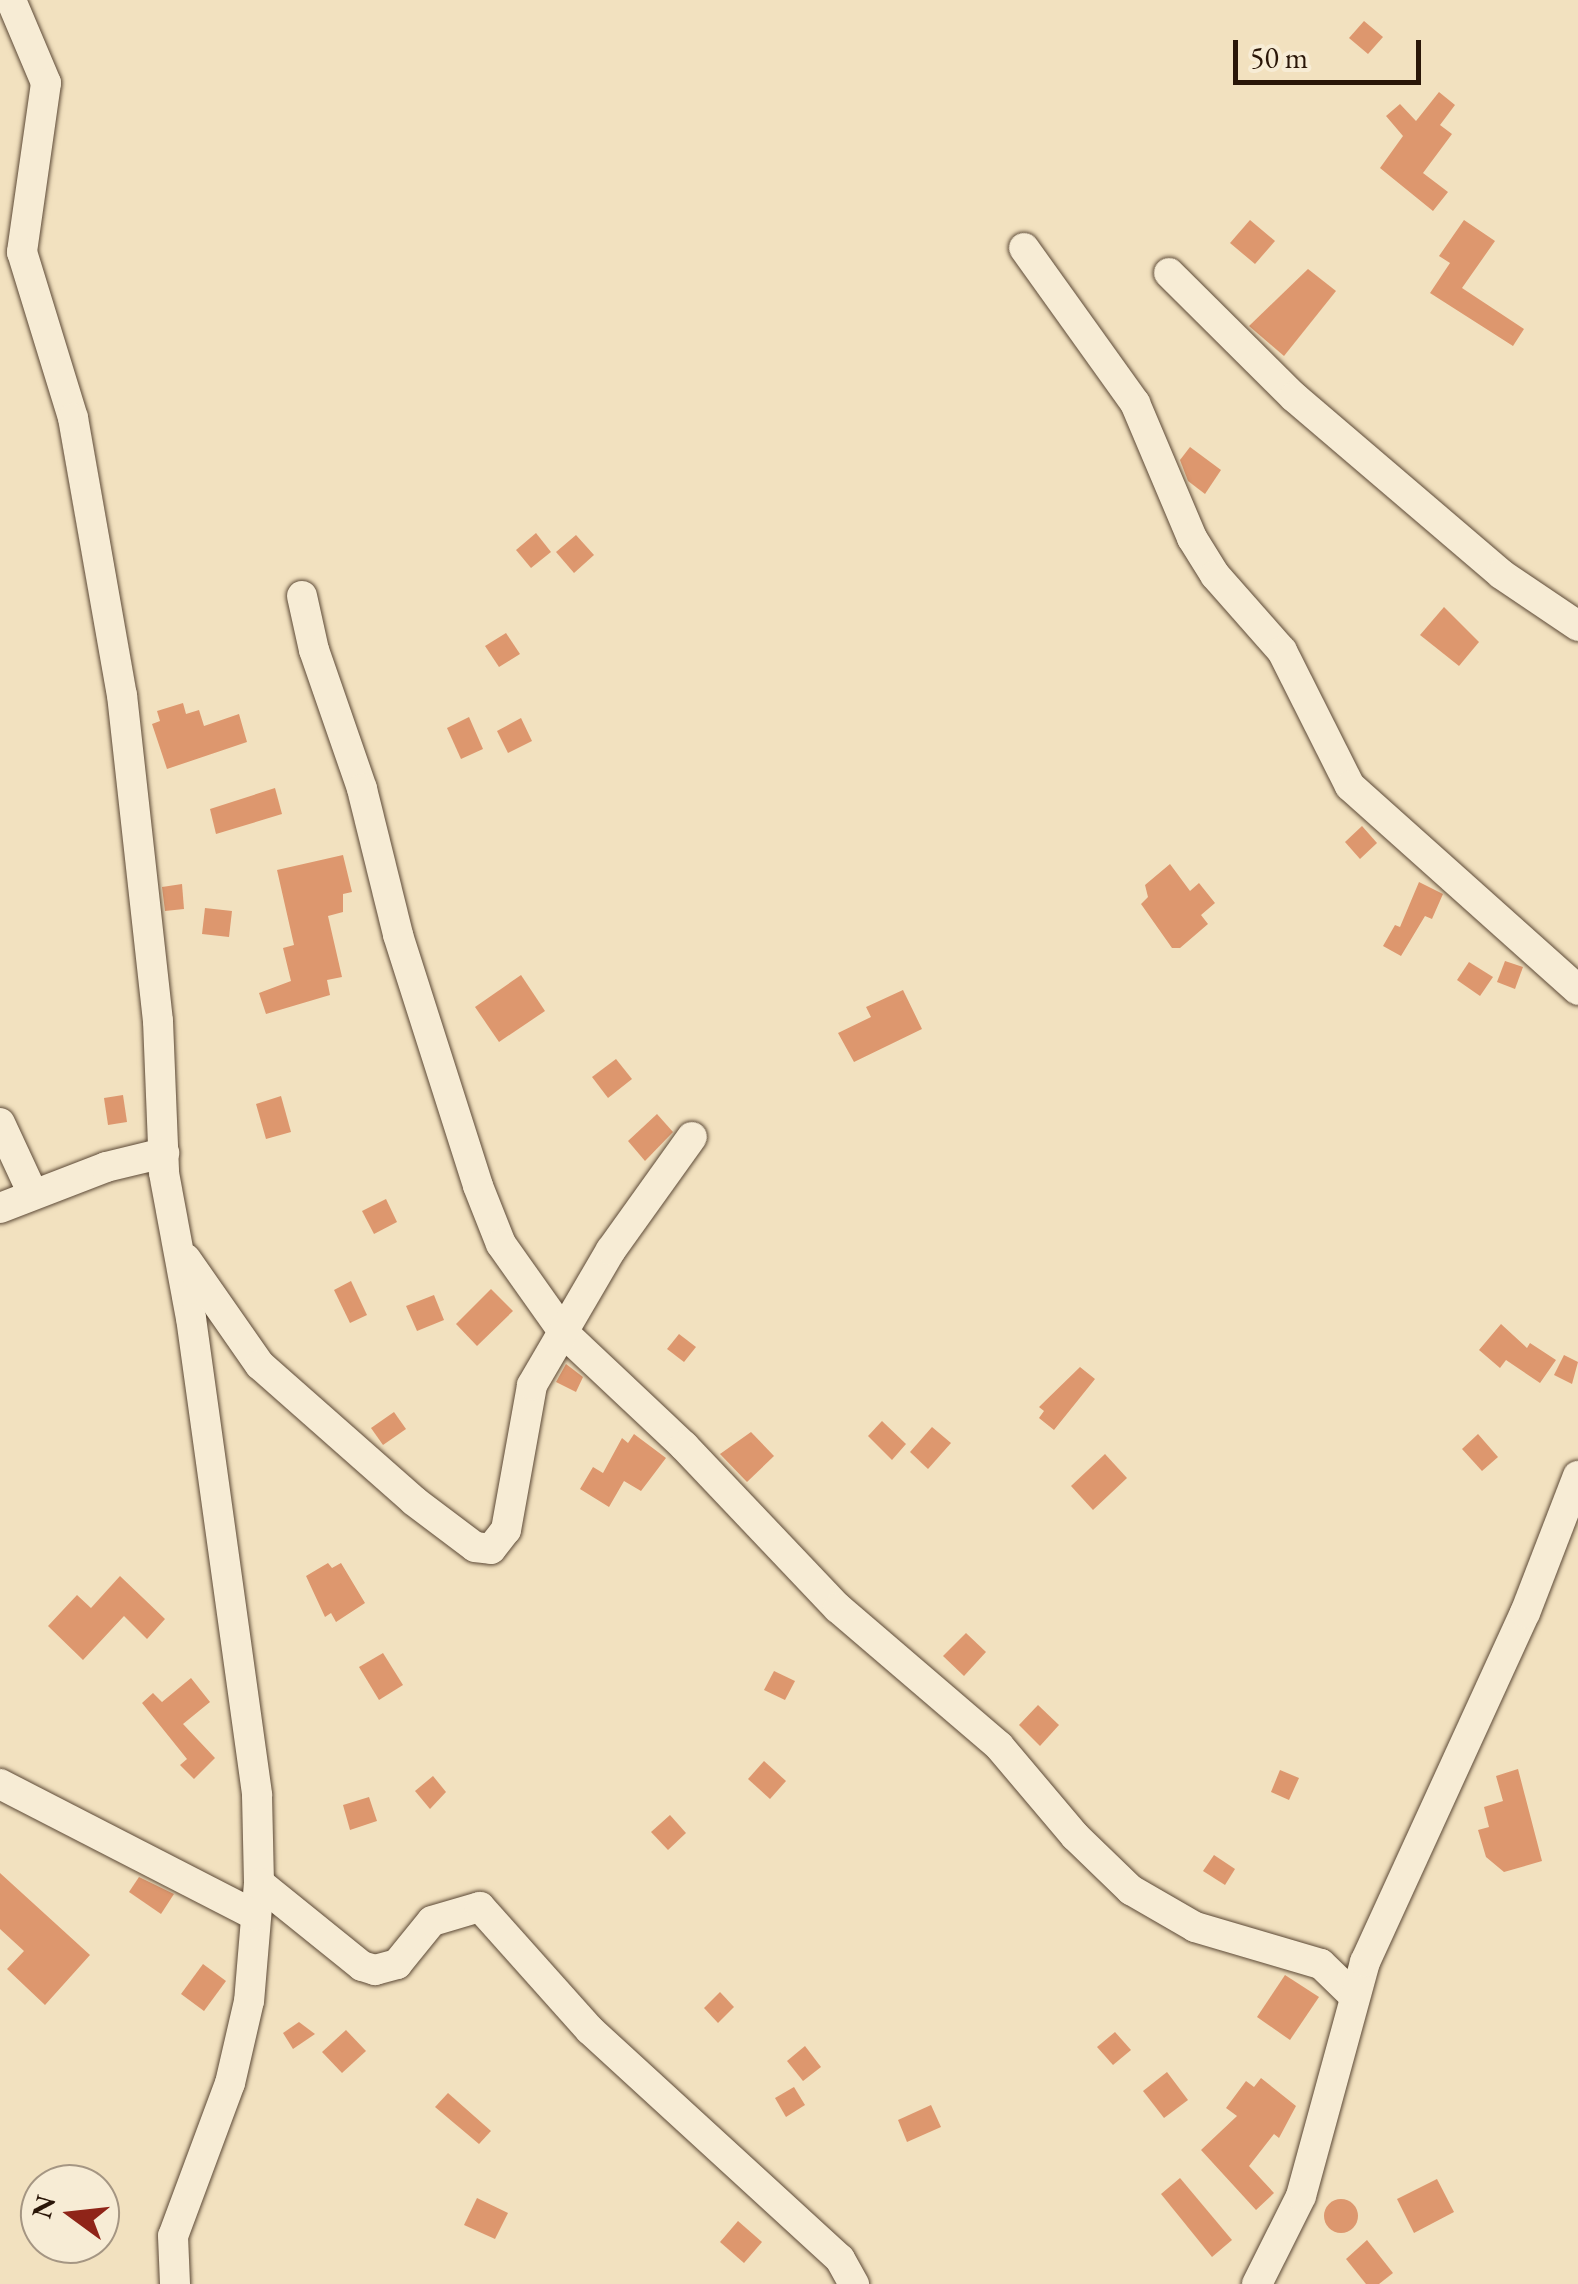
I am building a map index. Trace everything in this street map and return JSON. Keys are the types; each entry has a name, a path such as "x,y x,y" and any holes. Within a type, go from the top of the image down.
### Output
{"street":[{"path":"11,0 46,83 22,252 73,418 122,695 158,1022 164,1153 182,1253 257,1794 259,1883 242,2040 173,2236 175,2284"},
{"path":"1024,248 1135,403 1192,538 1215,575 1282,651 1350,786 1578,990"},
{"path":"1169,273 1294,397 1502,574 1578,626"},
{"path":"302,596 314,650 362,789 398,935 478,1186 501,1244 564,1333 708,1470 838,1608 998,1746 1075,1836 1131,1890 1195,1927 1321,1964 1355,1997"},
{"path":"0,1123 33,1194"},
{"path":"182,1253 260,1364 450,1530 471,1531 512,1503 532,1385 611,1250 692,1138"},
{"path":"0,1208 164,1153"},
{"path":"1257,2284 1301,2196 1355,1997 1405,1866 1525,1613 1578,1476"},
{"path":"0,1784 255,1915"},
{"path":"259,1883 362,1966 375,1970 397,1964 432,1920 480,1907 576,2016 840,2259 854,2284"}],"building":[{"path":"1364,21 1383,37 1368,54 1349,38"},
{"path":"1439,92 1455,105 1440,125 1452,134 1423,173 1448,192 1433,211 1380,168 1403,136 1386,116 1400,104 1416,121"},
{"path":"1250,220 1275,241 1255,264 1230,243"},
{"path":"1464,220 1495,241 1462,288 1524,329 1513,346 1430,293 1450,263 1439,256"},
{"path":"1308,269 1336,291 1284,356 1249,326"},
{"path":"1190,447 1221,470 1205,494 1188,481 1180,460"},
{"path":"536,533 551,552 531,568 516,550"},
{"path":"576,535 594,555 574,573 556,552"},
{"path":"1444,607 1479,642 1459,666 1420,635"},
{"path":"506,633 520,654 499,667 485,646"},
{"path":"183,703 186,714 199,710 204,726 239,714 247,742 167,769 152,724 160,721 157,711"},
{"path":"469,717 483,749 461,759 447,728"},
{"path":"521,718 532,741 508,753 497,731"},
{"path":"275,788 282,814 216,834 210,809"},
{"path":"1362,826 1377,843 1360,859 1345,842"},
{"path":"343,855 352,892 343,894 343,912 328,916 342,977 327,980 330,995 266,1014 259,993 291,981 283,948 294,945 277,870"},
{"path":"1170,864 1190,891 1199,883 1215,903 1201,915 1208,924 1180,948 1172,948 1141,904 1148,897 1145,885"},
{"path":"1419,882 1443,894 1432,919 1425,916 1401,956 1383,946 1395,925 1400,927"},
{"path":"182,884 184,909 165,911 162,887"},
{"path":"205,908 232,911 229,937 202,934"},
{"path":"1505,961 1523,967 1515,989 1497,982"},
{"path":"1469,962 1493,977 1480,996 1457,980"},
{"path":"521,975 545,1011 499,1042 475,1007"},
{"path":"903,990 922,1029 854,1062 838,1033 871,1017 866,1007"},
{"path":"616,1059 632,1079 608,1098 592,1077"},
{"path":"123,1095 127,1122 108,1125 104,1098"},
{"path":"281,1096 291,1132 266,1139 256,1104"},
{"path":"657,1114 673,1132 645,1161 628,1141"},
{"path":"386,1199 397,1222 374,1234 362,1211"},
{"path":"351,1281 367,1315 350,1323 334,1290"},
{"path":"491,1289 513,1311 477,1346 456,1324"},
{"path":"434,1295 444,1320 417,1331 406,1306"},
{"path":"1501,1324 1527,1348 1530,1343 1556,1360 1540,1383 1506,1360 1500,1368 1479,1350"},
{"path":"679,1334 696,1347 684,1362 667,1349"},
{"path":"1564,1355 1578,1362 1572,1384 1554,1375"},
{"path":"566,1364 583,1377 576,1392 556,1382"},
{"path":"1080,1367 1095,1379 1054,1430 1039,1418 1044,1411 1039,1407"},
{"path":"394,1412 406,1429 383,1445 371,1428"},
{"path":"882,1421 906,1444 892,1460 868,1436"},
{"path":"932,1427 951,1443 928,1469 910,1452"},
{"path":"751,1432 774,1456 747,1482 720,1454"},
{"path":"634,1434 666,1458 641,1491 624,1481 609,1507 580,1489 593,1467 603,1473 622,1438 628,1443"},
{"path":"1478,1434 1498,1457 1482,1471 1462,1449"},
{"path":"1105,1454 1127,1478 1093,1510 1071,1486"},
{"path":"328,1563 332,1568 341,1563 365,1603 336,1622 331,1613 325,1617 306,1576"},
{"path":"120,1576 165,1619 147,1639 124,1616 83,1660 48,1626 77,1595 91,1608"},
{"path":"966,1633 986,1652 964,1676 943,1656"},
{"path":"383,1653 403,1685 379,1700 359,1667"},
{"path":"774,1671 795,1681 785,1700 764,1690"},
{"path":"191,1678 210,1702 183,1724 215,1758 194,1779 180,1765 187,1759 142,1703 153,1693 162,1702"},
{"path":"1038,1705 1059,1725 1040,1746 1019,1725"},
{"path":"764,1761 786,1781 770,1799 748,1779"},
{"path":"1518,1769 1542,1861 1504,1872 1486,1857 1478,1830 1489,1827 1484,1807 1503,1801 1496,1776"},
{"path":"1280,1770 1299,1778 1289,1800 1271,1792"},
{"path":"433,1776 446,1792 430,1809 415,1791"},
{"path":"369,1797 377,1821 350,1830 343,1805"},
{"path":"670,1815 686,1833 668,1850 651,1832"},
{"path":"1214,1855 1235,1869 1225,1885 1203,1871"},
{"path":"0,1873 90,1955 45,2005 7,1969 24,1951 0,1929"},
{"path":"139,1877 174,1894 161,1914 129,1892"},
{"path":"203,1964 226,1981 204,2011 181,1994"},
{"path":"1285,1975 1319,1997 1290,2040 1257,2017"},
{"path":"720,1992 734,2007 718,2023 704,2008"},
{"path":"299,2022 315,2034 293,2049 283,2033"},
{"path":"346,2030 366,2051 342,2073 322,2052"},
{"path":"1115,2032 1131,2050 1113,2065 1097,2047"},
{"path":"805,2046 821,2067 803,2081 787,2061"},
{"path":"1167,2072 1188,2100 1164,2118 1143,2091"},
{"path":"1261,2078 1296,2106 1279,2138 1274,2134 1249,2166 1274,2193 1256,2210 1201,2150 1237,2116 1226,2108 1246,2081 1254,2087"},
{"path":"794,2087 805,2105 786,2117 775,2098"},
{"path":"448,2093 491,2131 479,2144 435,2107"},
{"path":"931,2105 941,2127 907,2142 898,2120"},
{"path":"1180,2178 1232,2240 1212,2257 1161,2194"},
{"path":"1437,2179 1454,2212 1414,2233 1397,2199"},
{"path":"477,2198 508,2213 495,2239 464,2225"},
{"path":"1341,2199 1353,2204 1358,2216 1353,2228 1341,2233 1329,2228 1324,2216 1329,2204"},
{"path":"738,2221 762,2242 744,2263 720,2242"},
{"path":"1367,2240 1393,2273 1379,2284 1366,2284 1346,2259"}]}
